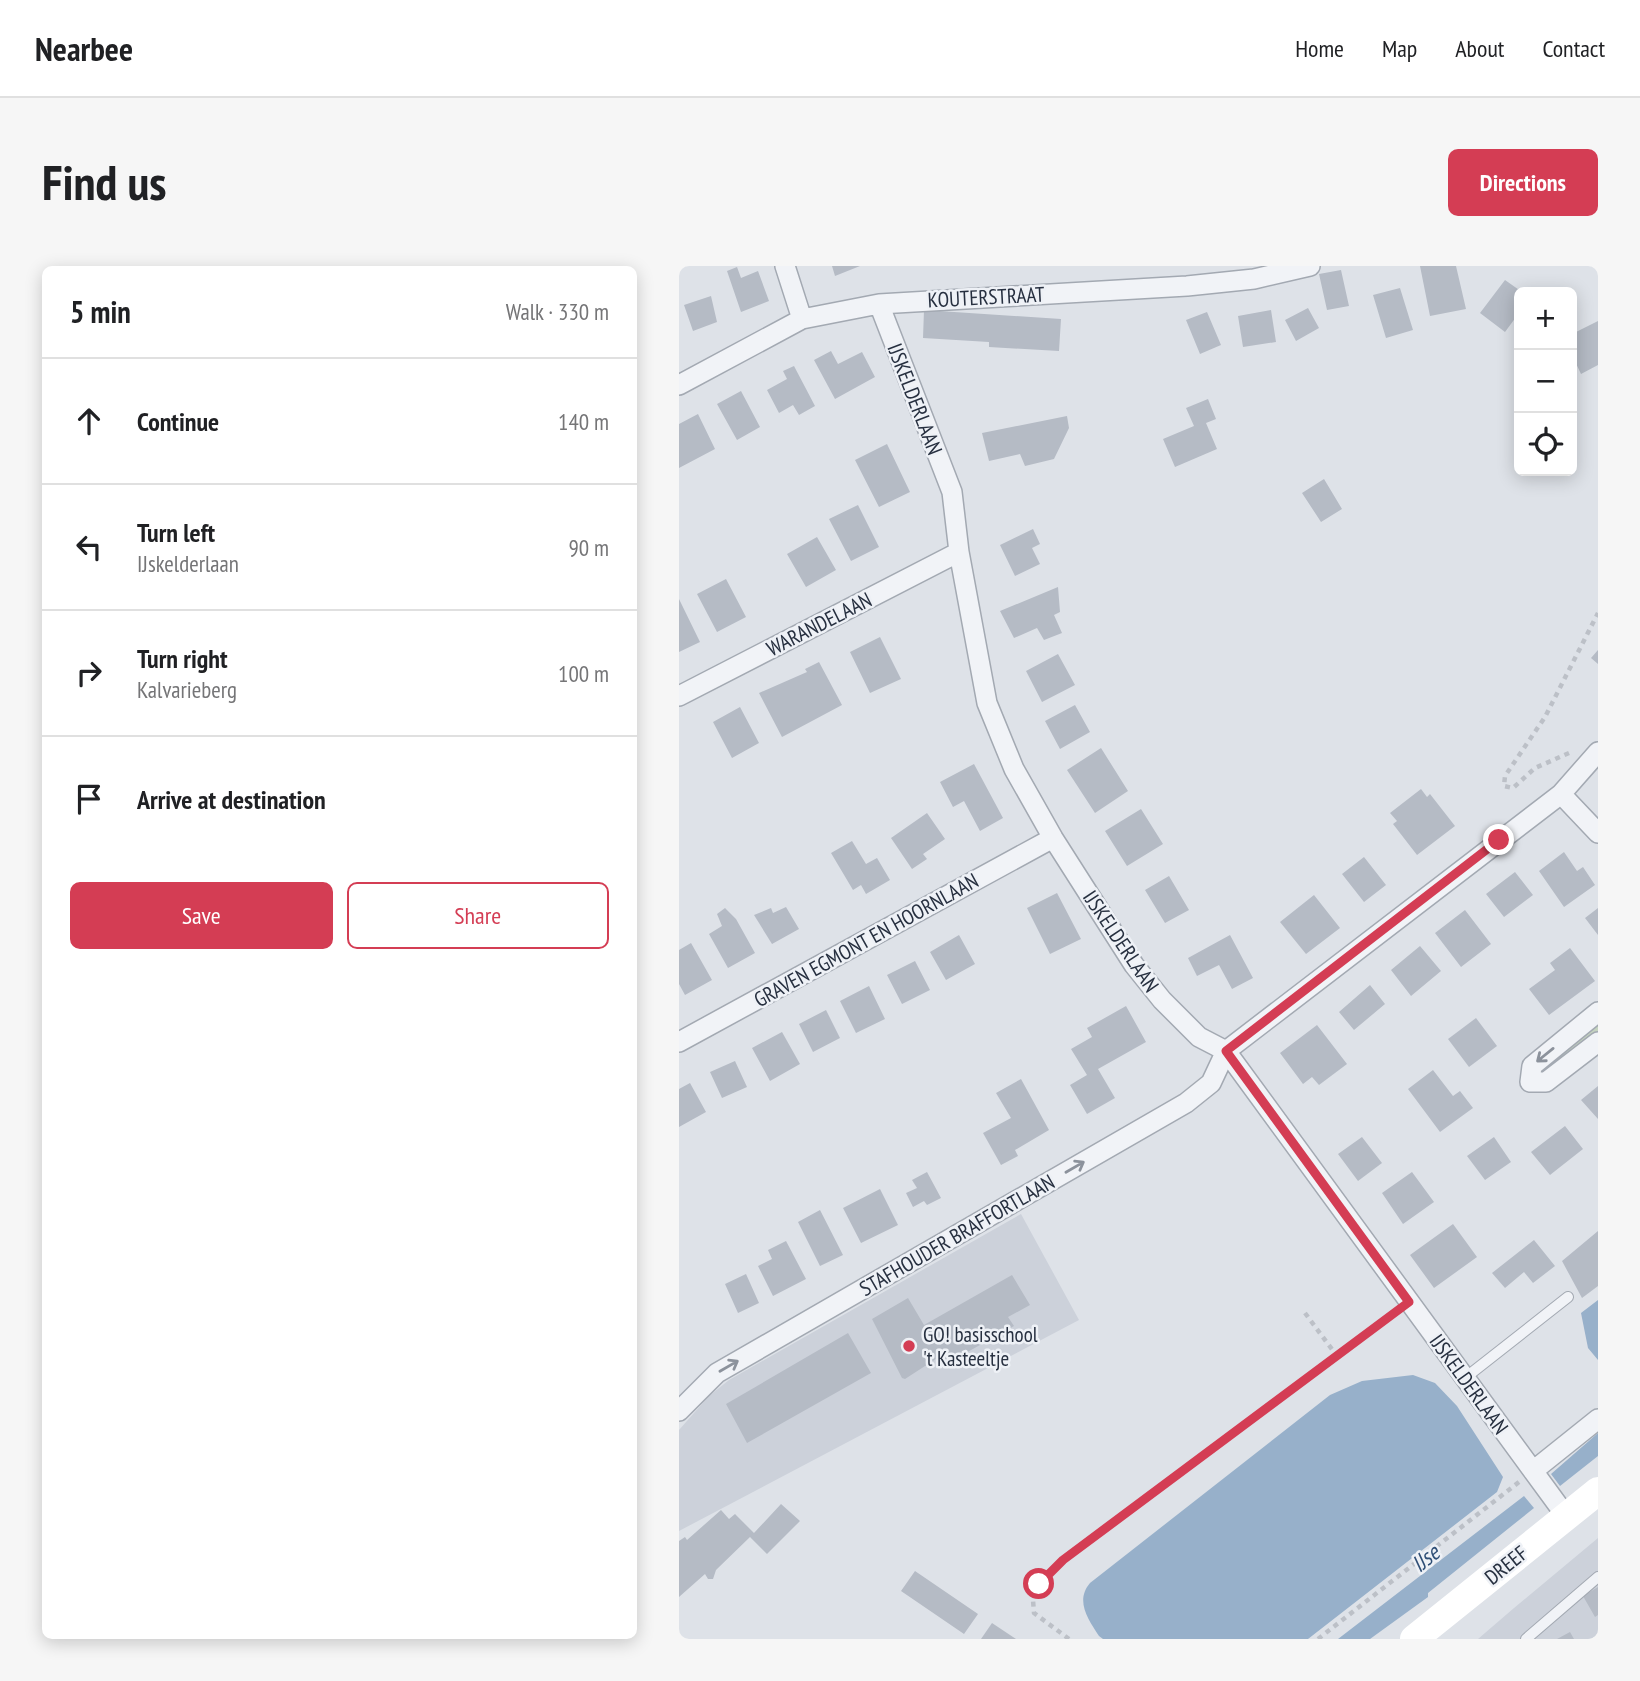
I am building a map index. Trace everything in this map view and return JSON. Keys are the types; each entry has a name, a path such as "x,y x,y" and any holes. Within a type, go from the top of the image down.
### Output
{"main road":[{"name":"DREEF","path":"1414,1639 1548,1492 1598,1491"}],"street":[{"path":"785,266 802,319"},
{"name":"KOUTERSTRAAT","path":"679,385 802,319 879,304 1187,286 1254,279 1310,266"},
{"name":"IJSKELDERLAAN","path":"879,304 952,492 959,552 987,703 1014,769 1053,838 1134,965 1162,1000 1199,1037 1226,1051 1548,1492"},
{"name":"WARANDELAAN","path":"679,696 959,552"},
{"path":"1226,1051 1561,794 1594,757"},
{"path":"1561,794 1598,833"},
{"name":"GRAVEN EGMONT EN HOORNLAAN","path":"679,1042 1053,838"},
{"path":"1598,1012 1532,1066 1530,1082 1546,1082 1598,1042"},
{"name":"STAFHOUDER BRAFFORTLAAN","path":"679,1411 717,1373 1186,1103 1210,1083 1226,1051"},
{"name":"DREEF","path":"1548,1492 1598,1419"}],"lane":[{"path":"1465,1378 1568,1297"},
{"path":"1526,1639 1598,1577"}],"path":[{"path":"1594,757 1574,750 1535,768 1513,788 1504,786 1505,776 1545,717 1598,613"},
{"path":"1069,1639 1034,1613 1033,1600 1044,1576 1409,1302"},
{"path":"1305,1313 1337,1356"},
{"path":"1318,1639 1548,1492"}],"shaded area":[{"name":"GO! basisschool 't Kasteeltje","path":"1021,1214 1079,1320 679,1531 679,1430 709,1396 729,1380"},
{"path":"1598,1538 1598,1639 1478,1639 1514,1608"}],"green space":[{"path":"1598,1021 1598,1034 1549,1069 1546,1066"}],"water":[{"path":"1598,1300 1598,1360 1588,1348 1581,1313"},
{"path":"1413,1375 1435,1383 1457,1406 1503,1477 1497,1492 1308,1639 1103,1639 1099,1636 1087,1617 1083,1603 1090,1583 1330,1395 1362,1381"},
{"path":"1598,1433 1598,1456 1560,1486 1551,1474"},
{"path":"1524,1496 1534,1508 1428,1593 1428,1597 1370,1639 1338,1639"}],"building":[{"path":"832,266 860,266 835,276"},
{"path":"1420,266 1456,266 1466,309 1430,316"},
{"path":"737,267 741,278 758,271 769,301 741,312 727,271"},
{"path":"1341,270 1349,306 1327,310 1319,274"},
{"path":"1505,280 1515,287 1514,320 1505,332 1480,313"},
{"path":"1400,288 1413,330 1386,338 1373,295"},
{"path":"711,296 717,322 693,331 684,305"},
{"path":"1308,308 1319,328 1296,341 1285,320"},
{"path":"924,310 1061,319 1059,351 989,347 989,342 923,338"},
{"path":"1271,310 1276,342 1243,347 1238,316"},
{"path":"1207,312 1221,345 1200,354 1186,320"},
{"path":"1598,321 1598,365 1581,374 1577,366 1577,332"},
{"path":"831,351 838,364 862,352 875,377 835,399 814,360"},
{"path":"794,366 815,406 799,415 793,405 779,413 767,390 787,379 783,371"},
{"path":"741,391 760,427 737,440 717,404"},
{"path":"1208,399 1216,419 1206,423 1217,449 1175,467 1163,439 1194,426 1186,408"},
{"path":"698,414 715,449 679,468 679,424"},
{"path":"1067,416 1069,428 1054,459 1025,466 1020,454 989,461 982,433"},
{"path":"887,444 910,492 879,507 855,460"},
{"path":"1324,479 1342,509 1321,522 1302,493"},
{"path":"858,505 879,547 851,561 829,519"},
{"path":"1033,529 1040,544 1032,548 1040,564 1015,576 1000,545"},
{"path":"817,537 836,570 806,587 787,554"},
{"path":"726,579 746,617 717,632 697,594"},
{"path":"1058,587 1060,612 1054,615 1062,633 1044,640 1037,628 1014,638 1000,611"},
{"path":"679,599 700,642 679,652"},
{"path":"880,637 901,679 870,693 850,652"},
{"path":"1598,650 1598,664 1591,658"},
{"path":"1058,654 1075,685 1042,702 1026,671"},
{"path":"819,662 842,705 782,737 759,693 807,672 805,669"},
{"path":"1075,705 1090,732 1060,749 1045,721"},
{"path":"740,707 759,743 732,758 713,722"},
{"path":"1101,748 1128,791 1095,813 1067,770"},
{"path":"974,764 1003,818 980,831 964,801 953,807 940,782"},
{"path":"1421,789 1427,797 1430,794 1455,826 1417,855 1393,824 1397,821 1390,813"},
{"path":"1141,809 1163,844 1127,866 1105,831"},
{"path":"927,813 945,839 923,854 927,859 912,869 891,838"},
{"path":"852,841 866,864 877,858 890,880 866,894 861,885 853,890 831,853"},
{"path":"1564,852 1577,871 1583,867 1595,885 1564,907 1539,871"},
{"path":"1364,857 1386,885 1364,902 1342,874"},
{"path":"1515,872 1533,895 1504,917 1486,894"},
{"path":"1169,876 1189,910 1165,923 1145,890"},
{"path":"1057,893 1081,939 1050,954 1027,908"},
{"path":"1314,895 1340,928 1306,954 1280,922"},
{"path":"786,907 799,929 772,944 754,915 771,908 773,913"},
{"path":"725,908 736,919 755,953 728,968 709,934 722,926 717,914"},
{"path":"1598,908 1598,935 1585,918"},
{"path":"1465,910 1491,944 1461,967 1435,933"},
{"path":"959,935 975,964 946,980 930,952"},
{"path":"1230,935 1253,978 1232,989 1219,965 1197,976 1188,958"},
{"path":"691,943 712,980 685,995 679,984 679,950"},
{"path":"1420,946 1441,971 1411,996 1391,970"},
{"path":"1570,948 1595,981 1549,1015 1529,989 1555,970 1550,963"},
{"path":"915,961 930,990 902,1004 887,975"},
{"path":"1370,985 1385,1004 1354,1030 1339,1012"},
{"path":"869,986 885,1019 856,1033 840,1001"},
{"path":"1126,1006 1146,1042 1098,1069 1115,1098 1087,1114 1070,1085 1087,1075 1071,1049 1092,1037 1087,1028"},
{"path":"826,1010 840,1038 813,1052 799,1024"},
{"path":"1476,1018 1497,1046 1469,1067 1448,1039"},
{"path":"1317,1025 1347,1064 1319,1085 1312,1077 1303,1084 1280,1053"},
{"path":"782,1032 800,1064 770,1081 752,1048"},
{"path":"735,1061 747,1087 722,1098 710,1072"},
{"path":"1433,1070 1453,1096 1460,1091 1473,1108 1440,1132 1408,1089"},
{"path":"1021,1079 1049,1130 1015,1150 1018,1156 1001,1165 983,1133 1011,1118 996,1093"},
{"path":"690,1083 706,1112 679,1127 679,1089"},
{"path":"1598,1086 1598,1119 1581,1100"},
{"path":"1565,1126 1583,1149 1550,1175 1531,1152"},
{"path":"1362,1137 1382,1163 1358,1181 1338,1154"},
{"path":"1494,1137 1511,1162 1485,1180 1467,1156"},
{"path":"927,1172 941,1198 927,1205 924,1201 913,1207 906,1193 917,1188 912,1180"},
{"path":"1412,1172 1434,1202 1403,1224 1382,1193"},
{"path":"880,1189 898,1225 861,1243 843,1208"},
{"path":"820,1210 843,1255 820,1266 798,1222"},
{"path":"1453,1224 1477,1257 1434,1288 1410,1255"},
{"path":"1598,1231 1598,1286 1582,1298 1562,1261"},
{"path":"1534,1240 1555,1266 1533,1283 1524,1272 1505,1288 1492,1273"},
{"path":"786,1241 806,1279 773,1296 758,1266 772,1259 768,1250"},
{"path":"746,1274 759,1303 738,1313 725,1284"},
{"path":"1012,1275 1030,1305 1008,1317 1014,1326 946,1364 942,1355 905,1379 902,1378 872,1319 908,1298 924,1325"},
{"path":"848,1333 871,1373 747,1443 726,1404"},
{"path":"781,1504 800,1521 767,1554 750,1537 716,1570 713,1579 708,1579 705,1574 679,1597 679,1541 685,1537 687,1540 721,1510 729,1519 735,1514 754,1533"},
{"path":"915,1571 978,1614 964,1634 901,1591"},
{"path":"1598,1587 1598,1615 1595,1617 1583,1596"},
{"path":"992,1623 1016,1639 981,1639"},
{"path":"1570,1632 1574,1639 1557,1639"}],"place":[{"name":"GO! basisschool 't Kasteeltje","path":"909,1346"}],"route":[{"path":"1039,1584 1044,1576 1063,1560 1409,1302 1226,1051 1499,840"}],"water label":[{"name":"IJse","path":"1425,1558"}]}
